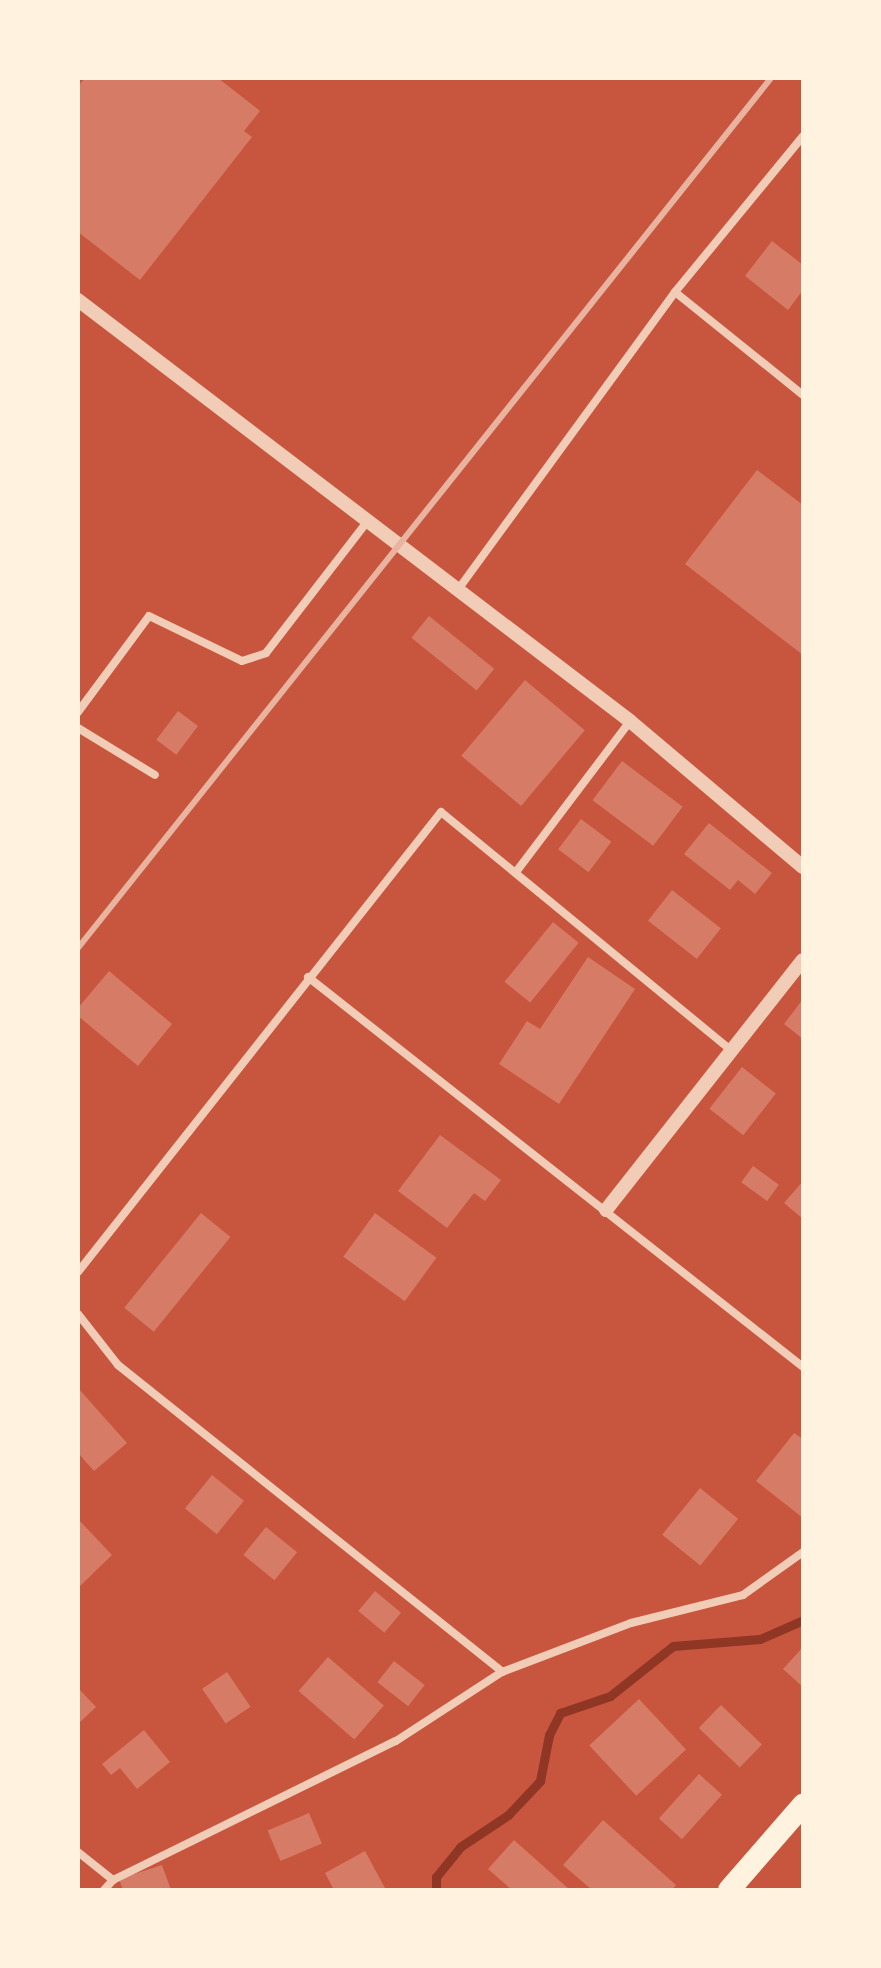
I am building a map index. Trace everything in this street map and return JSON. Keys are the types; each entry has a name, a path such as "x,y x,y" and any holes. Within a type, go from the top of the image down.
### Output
{"highway":[{"path":"729,1890 803,1805"}],"street":[{"path":"456,592 675,292 800,146 803,136"},
{"path":"675,292 803,395"},
{"path":"78,300 456,592 630,721 803,867"},
{"path":"78,712 149,616 242,661 266,653 367,522"},
{"path":"516,872 630,721"},
{"path":"78,728 155,775"},
{"path":"78,1272 441,812 731,1050"},
{"path":"606,1210 803,960"},
{"path":"308,977 803,1367"},
{"path":"78,1314 118,1365 502,1672"},
{"path":"104,1890 113,1880 396,1741 502,1672 631,1623 743,1595 803,1552"},
{"path":"78,1852 113,1880"}],"building":[{"path":"85,78 218,78 260,111 244,131 252,137 140,280 78,232 78,86"},
{"path":"772,241 803,265 803,290 788,310 745,276"},
{"path":"757,470 803,505 803,655 685,564"},
{"path":"429,616 494,669 477,691 411,638"},
{"path":"525,680 585,730 521,806 461,756"},
{"path":"178,711 198,726 176,755 156,740"},
{"path":"622,761 683,807 653,846 593,800"},
{"path":"581,819 611,842 588,872 558,849"},
{"path":"709,823 772,873 755,894 738,880 730,890 684,854"},
{"path":"672,890 721,928 697,959 648,921"},
{"path":"553,922 579,943 530,1003 505,982"},
{"path":"588,957 635,989 559,1104 499,1064 527,1021 540,1029"},
{"path":"109,971 172,1024 138,1066 78,1016 78,1008"},
{"path":"803,999 803,1039 784,1024"},
{"path":"742,1067 776,1093 743,1135 709,1109"},
{"path":"440,1135 501,1180 485,1201 474,1193 447,1228 398,1191"},
{"path":"753,1166 779,1185 767,1201 741,1182"},
{"path":"803,1181 803,1219 784,1203"},
{"path":"201,1213 231,1237 154,1332 124,1308"},
{"path":"375,1213 436,1258 405,1301 343,1257"},
{"path":"78,1388 127,1443 94,1471 78,1453"},
{"path":"794,1433 803,1439 803,1518 756,1481"},
{"path":"212,1475 244,1501 217,1534 185,1508"},
{"path":"700,1488 738,1519 700,1565 662,1535"},
{"path":"78,1519 112,1555 78,1588"},
{"path":"266,1527 297,1552 274,1580 243,1555"},
{"path":"375,1591 401,1613 384,1633 358,1611"},
{"path":"803,1647 803,1687 783,1669"},
{"path":"328,1657 384,1706 354,1740 298,1691"},
{"path":"394,1661 425,1685 408,1706 377,1682"},
{"path":"227,1672 250,1707 226,1724 202,1689"},
{"path":"78,1688 96,1707 78,1724"},
{"path":"639,1699 686,1749 636,1796 589,1745"},
{"path":"721,1705 762,1745 740,1768 699,1728"},
{"path":"144,1730 170,1762 137,1789 120,1768 111,1775 102,1764"},
{"path":"699,1774 722,1795 682,1839 659,1819"},
{"path":"309,1813 322,1843 280,1861 268,1831"},
{"path":"603,1820 676,1885 672,1890 592,1890 563,1865"},
{"path":"514,1840 570,1890 512,1890 488,1869"},
{"path":"365,1851 386,1890 334,1890 325,1873"},
{"path":"162,1865 171,1890 123,1890 119,1879"}],"waterway":[{"path":"436,1890 436,1877 460,1847 508,1815 540,1781 549,1735 560,1713 610,1696 673,1646 760,1639 803,1620"}],"railway":[{"path":"78,948 771,78"}]}
